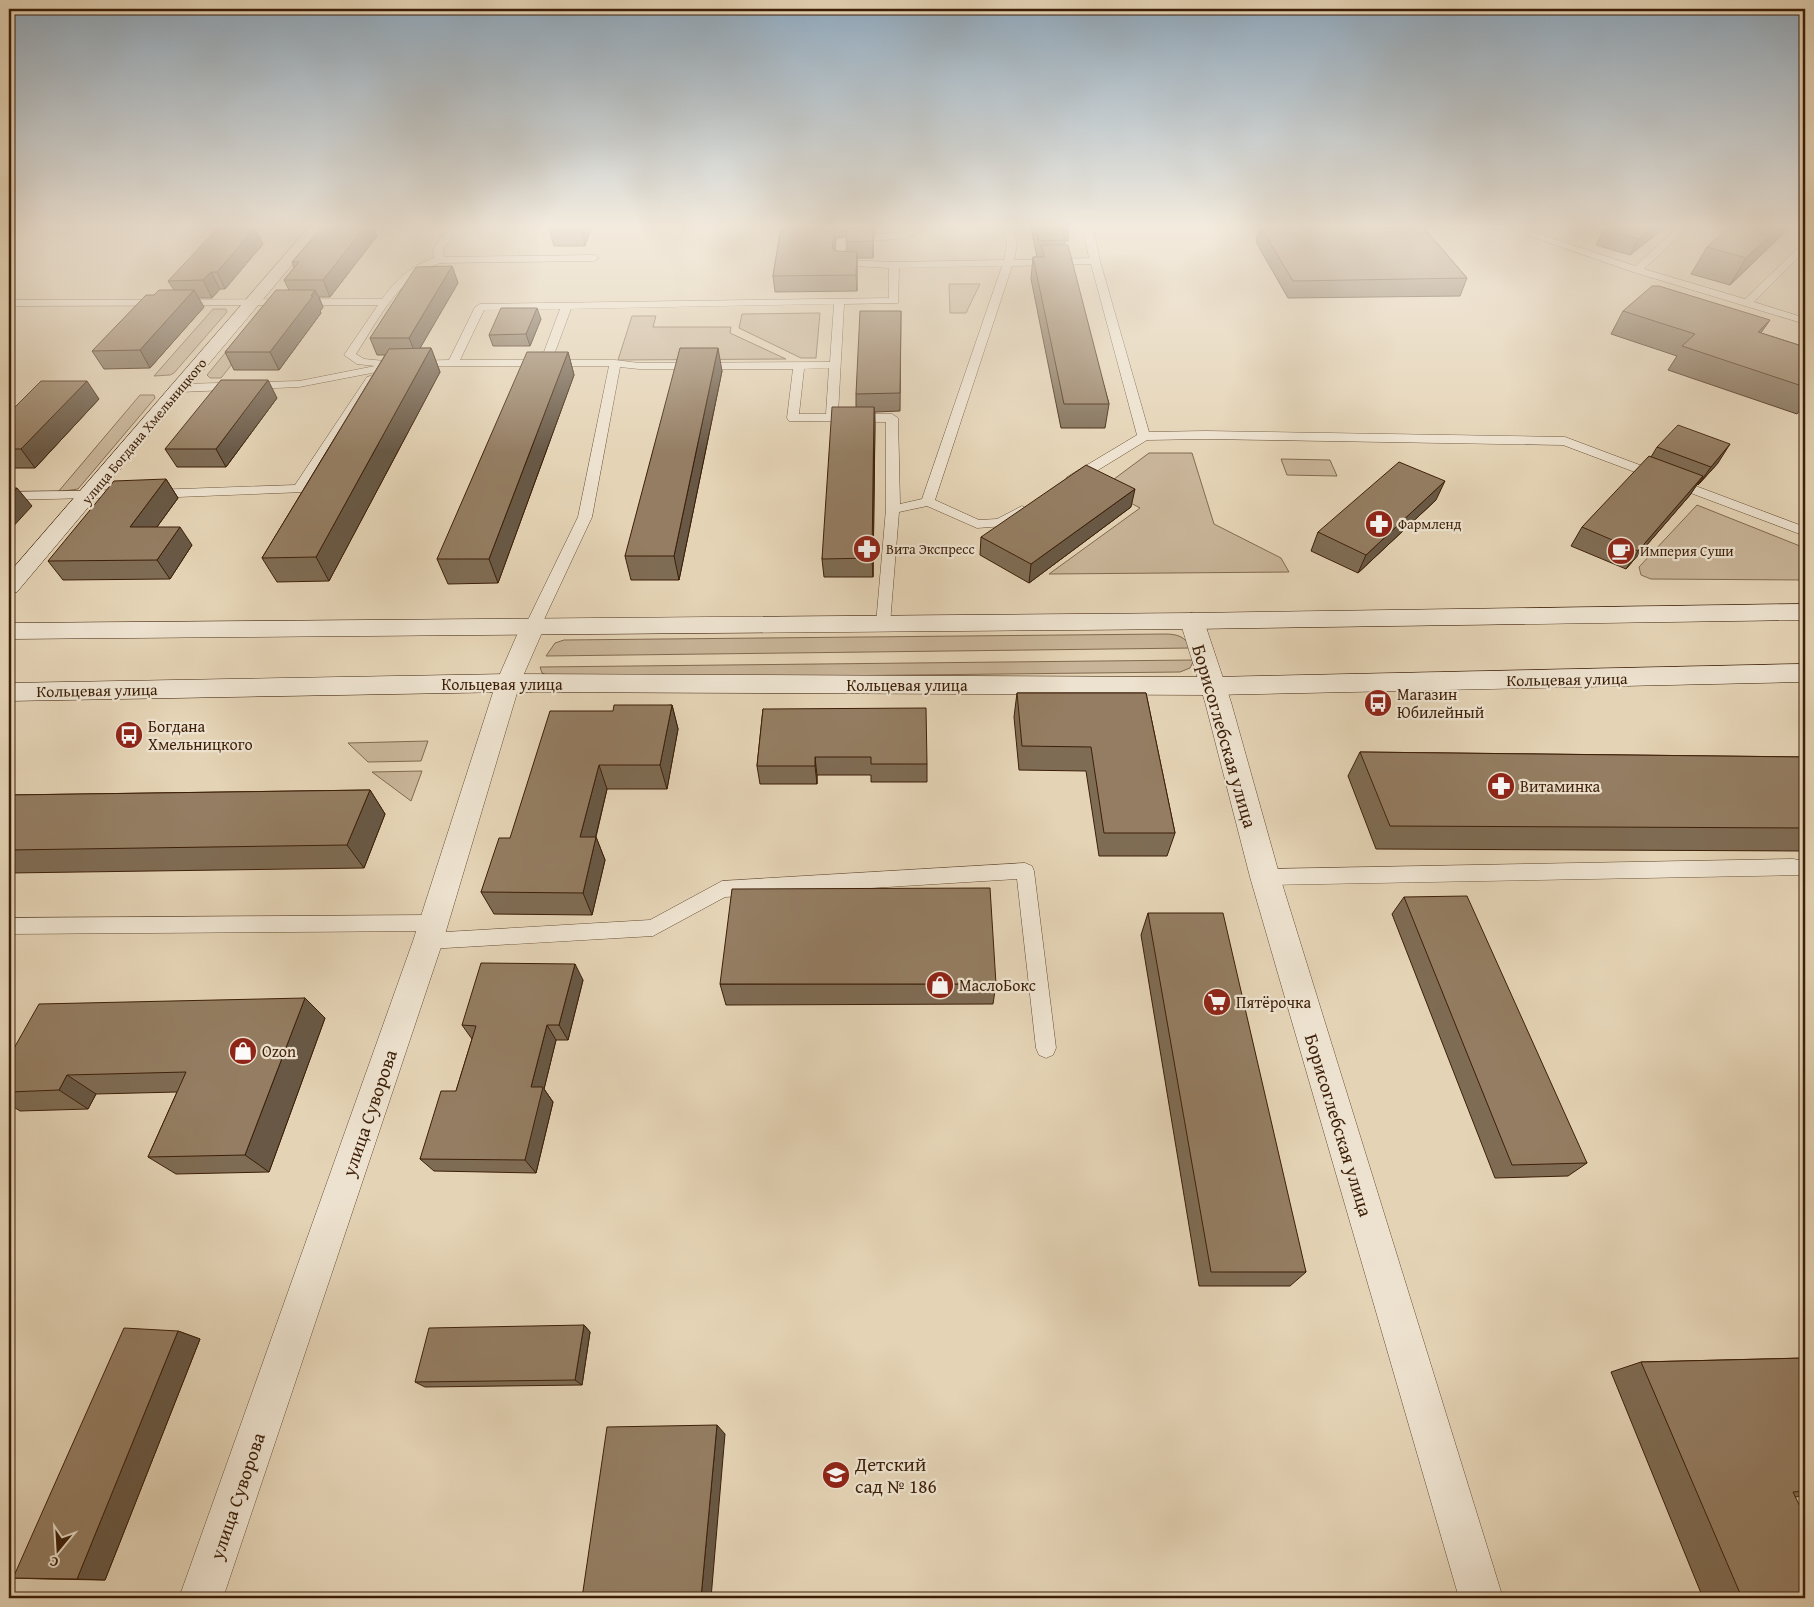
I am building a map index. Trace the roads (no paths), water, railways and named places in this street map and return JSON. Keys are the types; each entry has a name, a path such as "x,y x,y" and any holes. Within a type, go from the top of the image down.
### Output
{"main road":[{"name":"улица Богдана Хмельницкого","path":"9,587 253,303"},
{"path":"9,631 532,628 1805,612"},
{"name":"Борисоглебская улица","path":"1192,621 1213,686 1265,877 1481,1598"},
{"name":"улица Суворова","path":"201,1598 431,932 508,683 532,628"},
{"name":"Кольцевая улица","path":"9,692 508,683 1213,686 1805,674"}],"lane":[{"path":"384,303 350,355 361,362 388,365 453,363 615,364 639,366 834,365"},
{"path":"453,363 480,307 731,303"},
{"path":"832,418 839,303"},
{"path":"928,502 995,303"},
{"path":"1107,303 1144,436"},
{"path":"1743,303 1805,321"},
{"path":"545,363 567,306"},
{"path":"532,628 585,517 615,364"},
{"path":"180,388 299,384 388,365"},
{"path":"9,496 89,496 299,489 388,365"},
{"path":"799,366 793,418 892,418 894,509 884,624"},
{"path":"1059,488 1144,436 1205,435 1565,441 1805,532"},
{"path":"894,509 928,502 977,524 1000,523 1034,503"},
{"path":"1265,877 1805,868"},
{"path":"9,926 431,932 654,928 722,889 1025,871 1046,1048"}],"place":[{"name":"Фармленд","path":"1379,524"},
{"name":"Вита Экспресс","path":"867,549"},
{"name":"Империя Суши","path":"1621,551"},
{"name":"Магазин Юбилейный","path":"1378,703"},
{"name":"Богдана Хмельницкого","path":"129,735"},
{"name":"Витаминка","path":"1501,786"},
{"name":"МаслоБокс","path":"940,985"},
{"name":"Пятёрочка","path":"1217,1002"},
{"name":"Ozon","path":"243,1051"},
{"name":"Детский сад № 186","path":"836,1475"}]}
